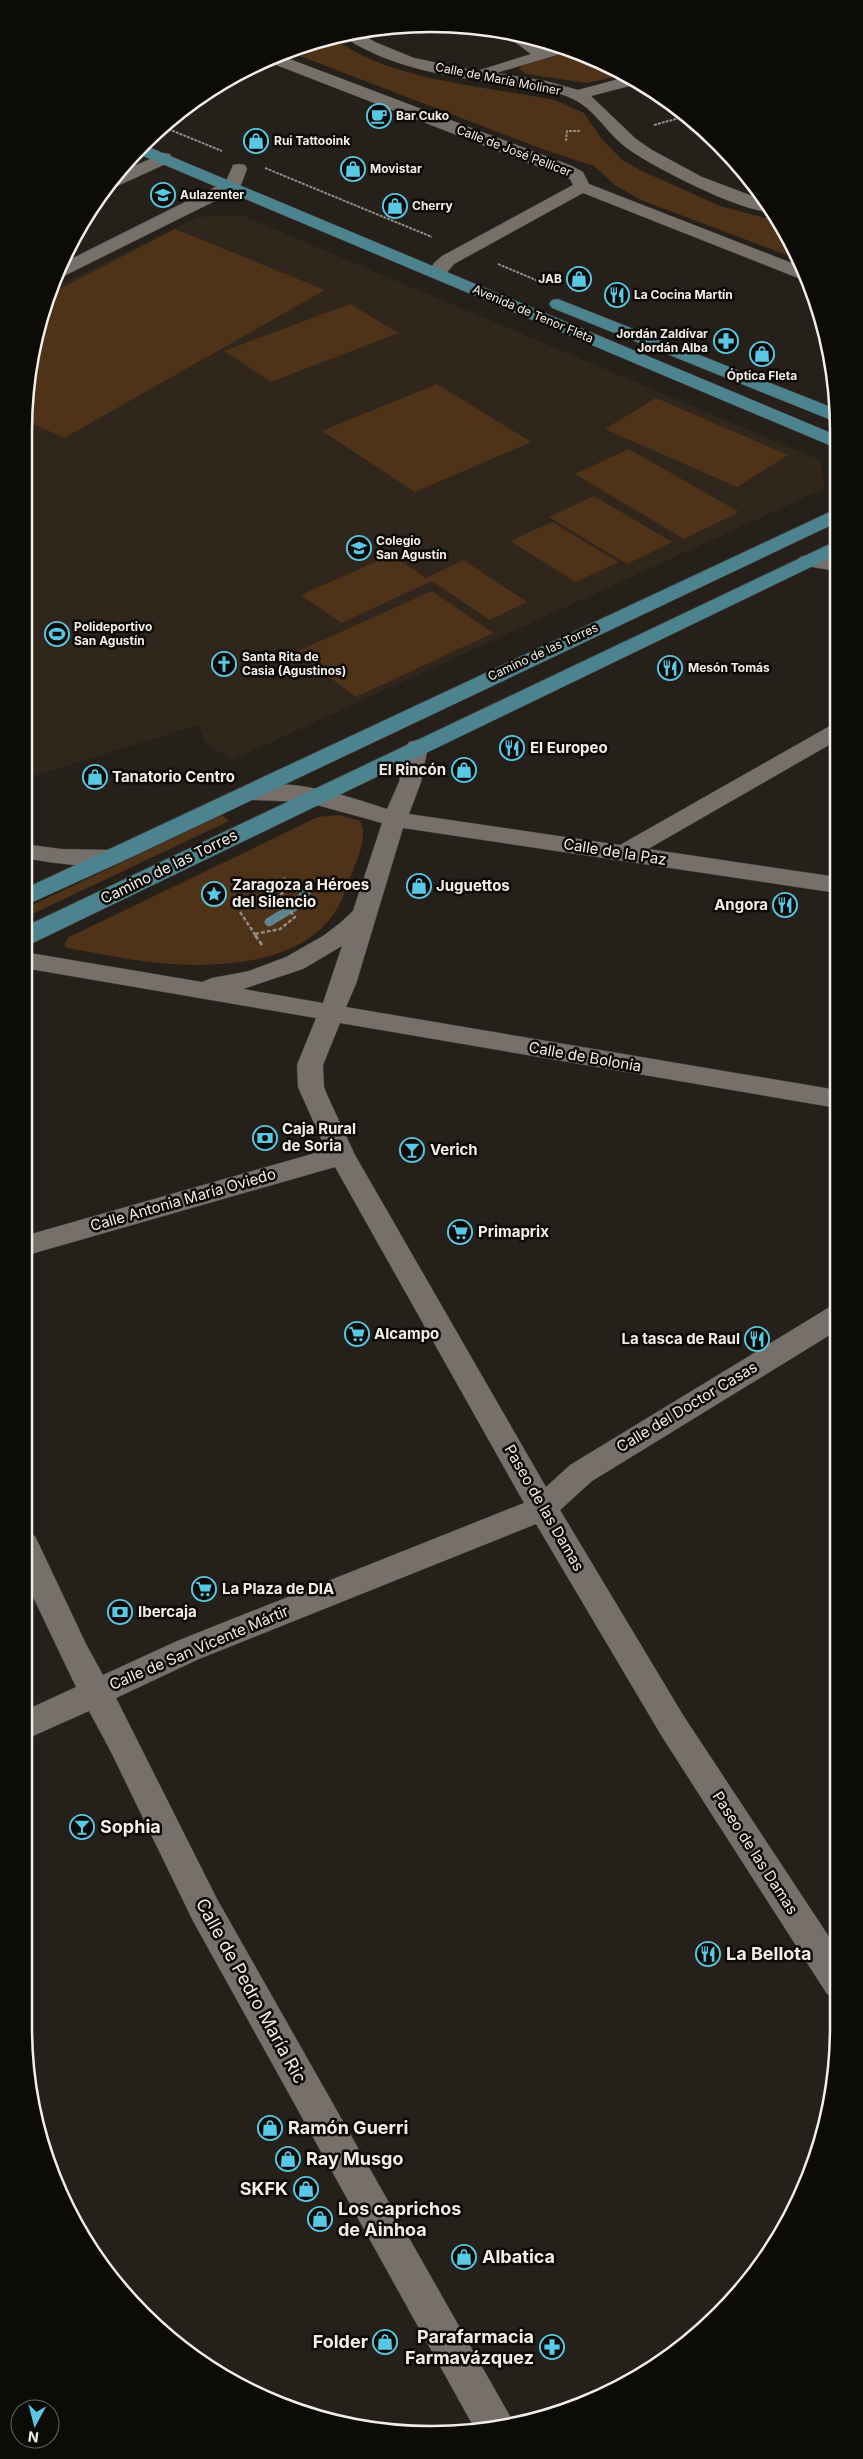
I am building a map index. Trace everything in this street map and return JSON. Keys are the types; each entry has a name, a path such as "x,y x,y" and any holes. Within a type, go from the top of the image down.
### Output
{"main road":[{"name":"Avenida de Tenor Fleta","path":"147,152 230,186 445,259 492,278"},
{"path":"224,158 239,169 260,172"},
{"name":"Avenida de Tenor Fleta","path":"445,259 830,439"},
{"name":"Avenida de Tenor Fleta","path":"544,291 830,413"},
{"name":"Camino de las Torres","path":"32,894 252,793 422,709 830,518"},
{"name":"Camino de las Torres","path":"32,933 313,796 830,550"}],"street":[{"name":"Calle de María Moliner","path":"361,39 394,56 417,63 528,83 576,95 602,111 619,132 648,155 701,183 759,204"},
{"path":"528,44 544,55"},
{"path":"474,74 554,52"},
{"name":"Calle de José Pellicer","path":"282,62 566,170 577,176 582,187 796,271"},
{"path":"576,95 624,82"},
{"path":"126,176 164,158"},
{"path":"69,267 230,186 238,175 239,169"},
{"path":"445,259 582,187"},
{"path":"807,561 830,564"},
{"path":"624,853 830,735"},
{"name":"Paseo de las Damas","path":"417,747 410,782 394,819 332,1014 315,1050 310,1076 315,1097 342,1155 543,1508 672,1726 830,1968"},
{"name":"Camino de las Torres","path":"252,793 281,792 313,796 394,819"},
{"name":"Calle de la Paz","path":"394,819 830,884"},
{"path":"32,852 61,856 113,856"},
{"path":"32,961 185,987 222,985 243,981 291,964 334,941 364,914"},
{"name":"Calle de Bolonia","path":"185,987 332,1014 830,1098"},
{"name":"Calle Antonia María Oviedo","path":"32,1244 342,1155"},
{"name":"Calle del Doctor Casas","path":"543,1508 581,1473 830,1321"},
{"name":"Calle de San Vicente Mártir","path":"32,1722 188,1650 543,1508"},
{"name":"Calle de Pedro María Ric","path":"32,1562 73,1651 123,1742 205,1910 492,2422"}],"path":[{"path":"566,142 567,131 579,131 579,125"},
{"path":"170,130 224,158"},
{"path":"260,172 445,259 544,291"},
{"path":"255,934 280,929 295,917 280,895 292,886 284,878"},
{"path":"240,912 258,939"}],"shaded area":[{"path":"341,43 382,64 410,73 469,86 555,100 584,113 601,138 622,160 720,206 769,219 789,256 641,200 615,185 594,166 542,149 299,56"},
{"path":"560,54 615,77 586,83 526,74 519,69 523,64"},
{"name":"Colegio San Agustín","path":"241,215 820,460 825,488 232,760 205,742 198,725 32,777 32,432 36,379 46,328 61,283 198,217"},
{"path":"175,229 325,290 64,438 32,423 40,354 46,328 59,289"},
{"path":"350,304 398,333 271,382 224,351"},
{"path":"437,384 531,442 415,492 322,431"},
{"path":"656,398 788,455 737,487 605,429"},
{"path":"629,449 739,512 684,539 575,474"},
{"path":"594,496 672,542 627,564 549,517"},
{"path":"552,522 618,562 576,582 510,541"},
{"path":"391,555 426,578 463,560 527,602 490,620 432,581 341,623 301,595"},
{"path":"432,591 493,633 356,697 296,652"},
{"path":"222,815 229,821 32,914 32,905"},
{"path":"339,815 360,821 363,835 358,857 343,897 329,920 312,936 292,948 244,962 195,965 133,960 67,948 64,945 69,937 318,817"}],"waterway":[{"path":"269,922 294,907 307,891"}],"place":[{"name":"Bar Cuko","path":"379,116"},
{"name":"Rui Tattooink","path":"256,141"},
{"name":"Movistar","path":"353,169"},
{"name":"Aulazenter","path":"163,195"},
{"name":"Cherry","path":"395,206"},
{"name":"JAB","path":"579,279"},
{"name":"La Cocina Martín","path":"617,295"},
{"name":"Jordán Zaldívar Jordán Alba","path":"726,341"},
{"name":"Óptica Fleta","path":"762,354"},
{"name":"Colegio San Agustín","path":"359,548"},
{"name":"Polideportivo San Agustín","path":"57,634"},
{"name":"Santa Rita de Casia (Agustinos)","path":"224,664"},
{"name":"Mesón Tomás","path":"670,668"},
{"name":"El Europeo","path":"512,748"},
{"name":"El Rincón","path":"464,770"},
{"name":"Tanatorio Centro","path":"95,777"},
{"name":"Juguettos","path":"419,886"},
{"name":"Zaragoza a Héroes del Silencio","path":"214,894"},
{"name":"Angora","path":"785,905"},
{"name":"Caja Rural de Soria","path":"265,1138"},
{"name":"Verich","path":"412,1150"},
{"name":"Primaprix","path":"460,1232"},
{"name":"Alcampo","path":"357,1334"},
{"name":"La tasca de Raul","path":"757,1339"},
{"name":"La Plaza de DIA","path":"204,1589"},
{"name":"Ibercaja","path":"120,1612"},
{"name":"Sophia","path":"82,1827"},
{"name":"La Bellota","path":"708,1954"},
{"name":"Ramón Guerri","path":"270,2128"},
{"name":"Ray Musgo","path":"288,2159"},
{"name":"SKFK","path":"306,2189"},
{"name":"Los caprichos de Ainhoa","path":"320,2219"},
{"name":"Albatica","path":"464,2257"},
{"name":"Folder","path":"385,2342"},
{"name":"Parafarmacia Farmavázquez","path":"552,2347"}]}
